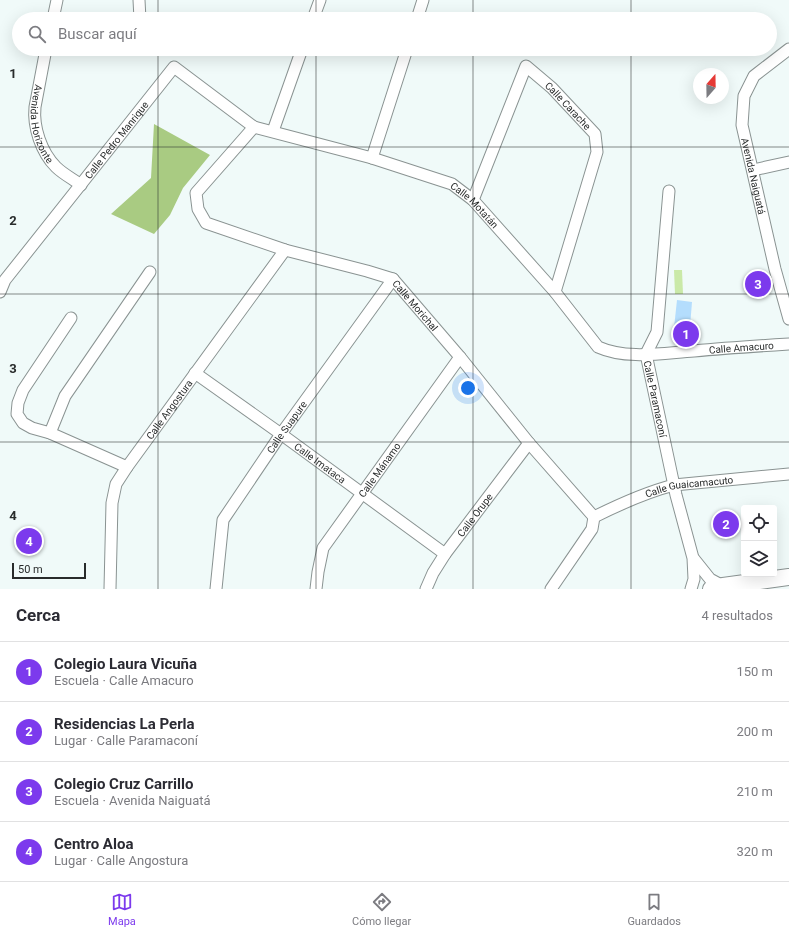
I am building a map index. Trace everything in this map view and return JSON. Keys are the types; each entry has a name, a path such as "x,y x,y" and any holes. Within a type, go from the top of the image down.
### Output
{"street":[{"path":"54,12 57,0"},
{"path":"138,0 139,12"},
{"path":"316,12 320,0"},
{"path":"419,12 423,0"},
{"name":"Avenida Naiguatá","path":"789,49 754,76 744,96 742,125 775,269 789,319"},
{"name":"Avenida Horizonte","path":"45,56 34,115 37,132 49,157 56,167 81,185"},
{"path":"273,131 300,56"},
{"path":"372,158 405,56"},
{"name":"Calle Carache","path":"473,200 526,66 552,88 594,134 597,152 555,292"},
{"name":"Calle Pedro Manrique","path":"0,292 5,280 174,67 254,126"},
{"name":"Calle Motatán","path":"254,126 372,158 452,184 473,200 555,292 598,347 620,354 646,354"},
{"name":"Calle Morichal","path":"254,126 196,193 198,209 206,222 285,250 393,279 460,357 529,443 594,517"},
{"path":"753,170 789,162"},
{"name":"Calle Paramaconí","path":"669,191 657,332 646,354 674,485 693,558 694,579 691,589"},
{"name":"Calle Angostura","path":"110,589 112,503 116,484 126,467 285,250"},
{"path":"50,433 65,396 150,272"},
{"name":"Calle Suapure","path":"216,589 223,520 282,434 393,279"},
{"path":"71,318 23,390 18,403 17,414 22,423 32,428 50,433 126,467"},
{"name":"Calle Amacuro","path":"646,354 789,344"},
{"name":"Calle Mánamo","path":"316,589 323,548 460,357"},
{"name":"Calle Imataca","path":"195,373 282,434 361,494 445,554"},
{"name":"Calle Orupe","path":"426,589 432,573 445,554 529,443"},
{"name":"Calle Guaicamacuto","path":"594,517 621,504 674,485 789,474"},
{"path":"550,589 592,529 594,517"},
{"name":"Calle Paramaconí","path":"693,558 717,587"},
{"path":"717,587 789,578"}],"green space":[{"path":"154,124 210,155 183,188 170,215 154,234 111,214 151,178"},
{"path":"674,270 682,270 683,294 675,294"}],"water":[{"path":"677,300 692,302 689,339 673,337"}],"place":[{"name":"Colegio Cruz Carrillo","path":"758,284"},
{"name":"Colegio Laura Vicuña","path":"686,334"},
{"name":"Residencias La Perla","path":"726,524"},
{"name":"Centro Aloa","path":"29,541"}]}
